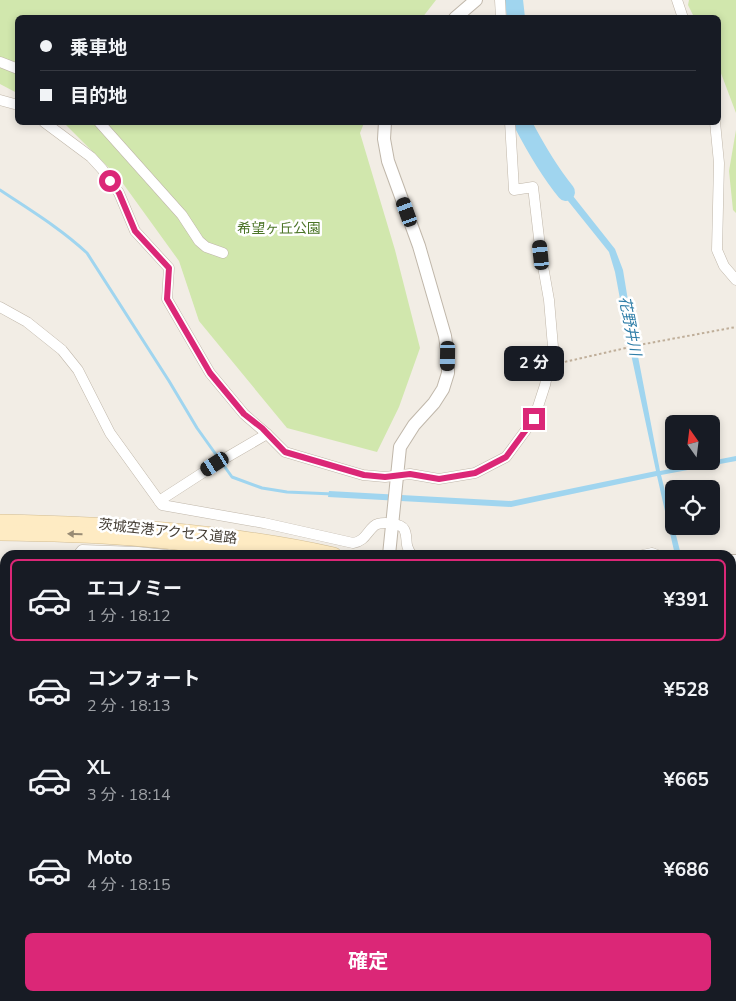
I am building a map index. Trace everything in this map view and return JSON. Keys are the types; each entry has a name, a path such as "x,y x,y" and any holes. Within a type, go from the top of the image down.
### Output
{"main road":[{"name":"茨城空港アクセス道路","path":"0,522 78,523 161,528 238,538 306,550"},
{"name":"茨城空港アクセス道路","path":"0,533 78,534 161,540 238,550"}],"street":[{"path":"458,15 476,0"},
{"path":"500,0 501,15"},
{"path":"677,0 682,15"},
{"path":"0,62 15,69"},
{"path":"0,100 15,104"},
{"path":"48,125 91,157 102,168 119,193 135,231 169,268 167,299 210,373 244,414 285,452 364,475 385,477 410,474 439,479 475,473 506,457 534,419 554,347 533,187 514,190 510,125"},
{"path":"102,125 182,215 199,241 206,247 223,253"},
{"path":"385,125 384,139 388,161 423,260 445,336 448,356 448,373 444,389 414,425 400,447 390,550"},
{"path":"715,125 719,163 717,250 724,266 736,280"},
{"path":"0,307 27,322 62,350 78,370 110,433 162,505 264,523 353,543 364,538 378,524 393,524 402,526 404,529 406,545 409,550"},
{"path":"159,501 220,461 267,434"}],"path":[{"path":"549,366 639,345 736,326"}],"green space":[{"path":"0,0 436,0 424,15 15,15 15,92 0,84"},
{"path":"689,0 736,0 736,113 721,73 721,15 693,15 688,5"},
{"name":"希望ヶ丘公園","path":"66,125 363,125 360,133 395,250 420,348 399,407 377,452 287,428 199,321 179,261 119,178"},
{"path":"736,130 736,213 733,210 729,171"}],"water":[{"path":"554,172 615,249 623,270 660,471 688,470 661,475 665,491 665,511 657,476 511,507 328,497 329,491 511,501 656,471 615,272 609,252 548,176"},
{"path":"736,456 736,461 720,464 720,459"},
{"path":"670,535 676,535 680,550 674,550"}],"waterway":[{"name":"花野井川","path":"514,0 516,15"},
{"name":"花野井川","path":"524,125 542,158 566,192"},
{"path":"0,190 56,227 87,253 197,428 232,477 262,488 287,492 333,494"}],"route":[{"path":"110,181 119,193 135,231 169,268 167,299 210,373 244,414 262,428 285,452 364,475 385,477 410,474 439,479 475,473 506,457 534,419"}]}
